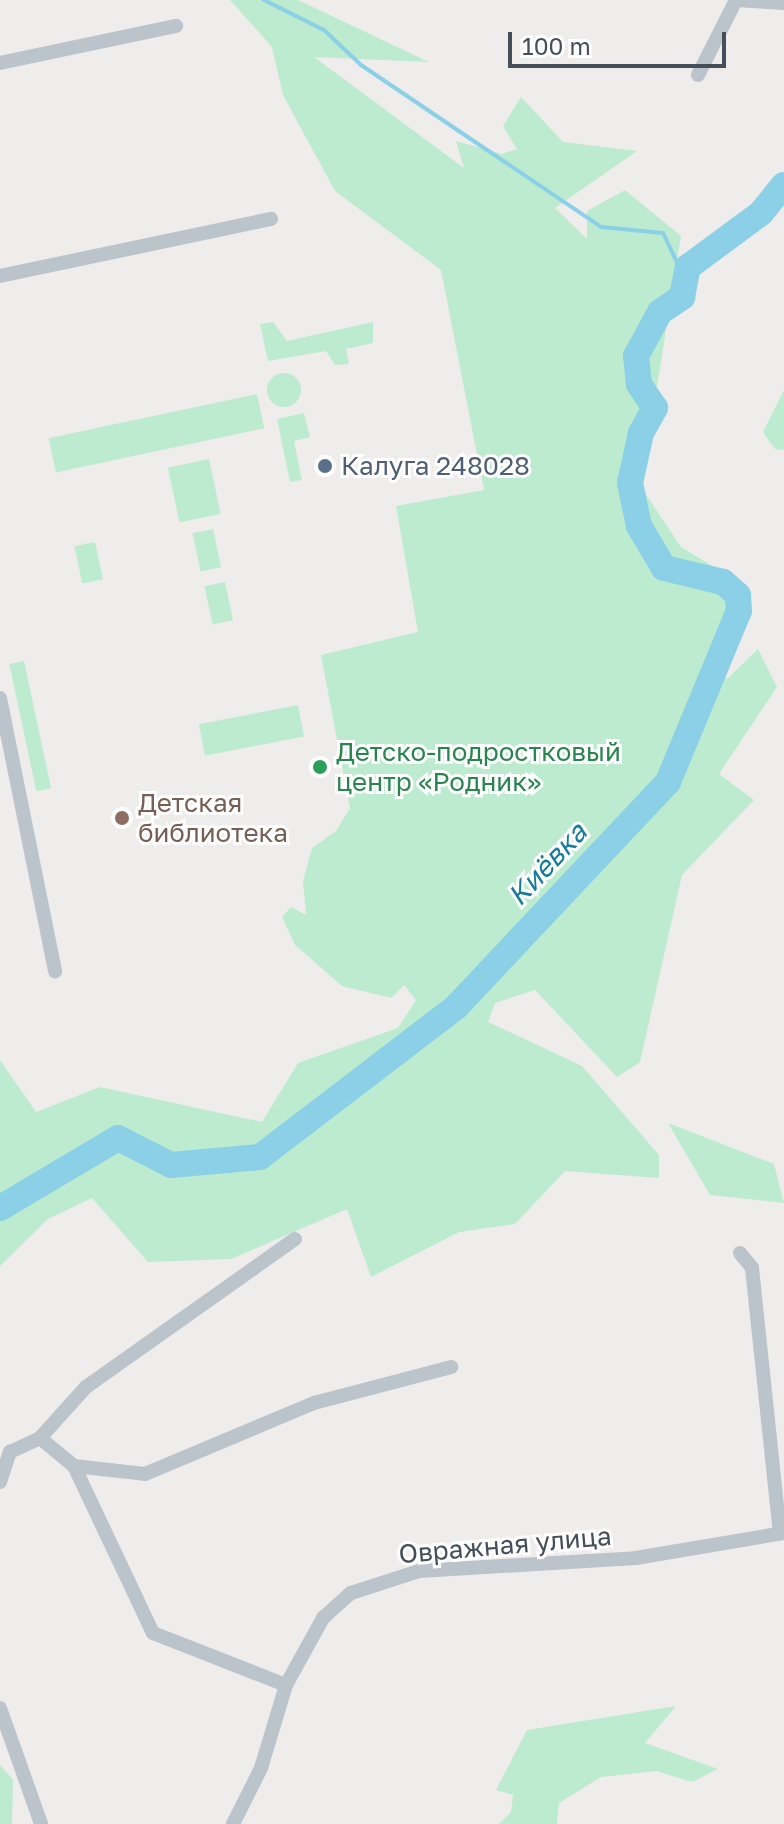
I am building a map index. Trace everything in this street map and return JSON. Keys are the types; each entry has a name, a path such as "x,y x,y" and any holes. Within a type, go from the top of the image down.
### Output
{"street":[{"path":"698,75 736,0 784,3"},
{"path":"0,63 176,26"},
{"path":"0,276 271,219"},
{"path":"0,698 55,972"},
{"path":"0,1482 10,1452 40,1438 86,1387 295,1239"},
{"path":"740,1253 752,1268 782,1533"},
{"path":"74,1466 145,1474 314,1403 451,1367"},
{"path":"40,1438 74,1466 153,1633 286,1685"},
{"name":"Овражная улица","path":"233,1824 261,1768 286,1685 323,1618 351,1593 419,1571 636,1558 782,1533"},
{"path":"0,1708 41,1824"}],"green space":[{"path":"230,0 298,0 429,62 314,57 464,168 456,141 502,154 517,149 503,126 521,97 563,142 637,151 555,208 587,239 587,211 625,190 681,236 641,487 681,547 740,583 714,672 727,679 758,649 777,687 719,774 754,800 682,875 640,1062 617,1077 535,990 495,1003 488,1022 582,1066 659,1155 659,1178 565,1171 515,1224 459,1232 371,1277 347,1209 231,1259 148,1262 92,1198 48,1219 0,1266 0,1060 36,1112 100,1087 262,1122 298,1063 398,1028 416,1000 404,985 391,998 342,986 295,945 282,917 291,907 306,915 303,881 312,848 336,831 350,808 321,655 418,632 396,506 484,490 441,270 335,191 283,95 272,47"},
{"path":"273,322 287,341 373,322 373,343 346,349 349,364 335,365 326,351 268,361 260,324"},
{"path":"284,373 296,378 301,390 296,402 284,407 272,402 267,390 272,378"},
{"path":"784,390 784,450 775,449 763,432"},
{"path":"257,394 264,428 56,473 49,438"},
{"path":"304,413 310,437 294,441 302,480 290,482 277,419"},
{"path":"209,459 221,514 180,523 168,468"},
{"path":"213,529 221,567 201,572 192,533"},
{"path":"95,542 103,579 82,584 74,546"},
{"path":"225,582 233,620 213,625 204,586"},
{"path":"24,661 51,788 36,791 9,664"},
{"path":"298,705 304,736 205,756 199,724"},
{"path":"668,1123 774,1164 784,1203 710,1195"},
{"path":"676,1706 645,1743 718,1769 692,1782 656,1771 601,1777 559,1803 557,1824 499,1824 511,1812 513,1795 496,1790 527,1730"},
{"path":"0,1765 13,1780 12,1824 0,1824"}],"waterway":[{"path":"264,0 324,30 361,65 601,227 663,233 683,275"},
{"name":"Киёвка","path":"0,1208 118,1138 171,1165 260,1157 456,1007 668,782 739,611 738,595 723,582 664,568 639,526 630,483 641,433 655,408 639,384 636,356 660,312 682,297 688,267 761,213 784,185"}],"place":[{"name":"Калуга 248028","path":"325,466"},
{"name":"Детско-подростковый центр «Родник»","path":"320,767"},
{"name":"Детская библиотека","path":"122,818"}]}
